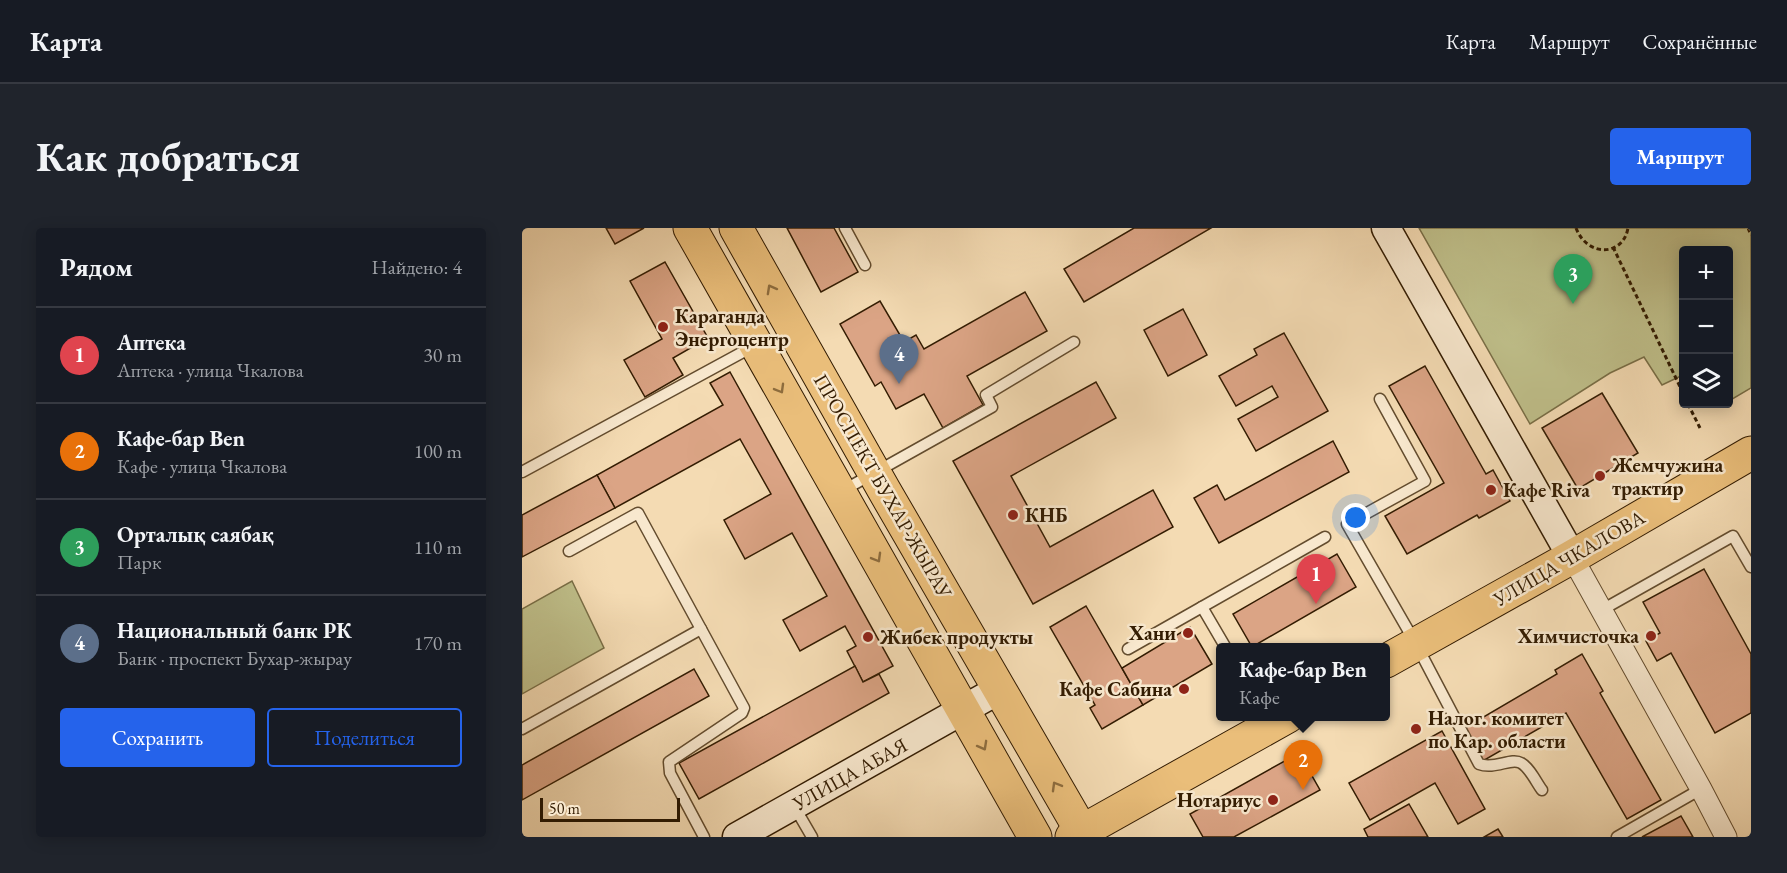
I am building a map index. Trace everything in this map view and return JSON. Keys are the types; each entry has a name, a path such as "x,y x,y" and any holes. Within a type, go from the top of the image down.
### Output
{"main road":[{"name":"ПРОСПЕКТ БУХАР-ЖЫРАУ","path":"690,228 1035,837"},
{"name":"ПРОСПЕКТ БУХАР-ЖЫРАУ","path":"736,228 1000,689 1080,835"},
{"path":"1386,228 1572,557"},
{"name":"УЛИЦА ЧКАЛОВА","path":"1390,659 1751,453"},
{"name":"УЛИЦА АБАЯ","path":"737,837 1000,689"},
{"path":"1080,835 1273,721"}],"street":[{"path":"1572,557 1726,837"}],"lane":[{"path":"844,228 865,265"},
{"path":"840,493 992,407 986,395 1074,342"},
{"path":"522,472 756,345"},
{"path":"1380,399 1425,481 1347,524 1416,644 1479,764 1488,767 1515,760 1523,764 1542,790"},
{"path":"569,551 638,513 744,708 742,713 669,762 670,773 704,837"},
{"path":"1600,611 1733,536 1751,567"},
{"path":"1128,649 1325,537"},
{"path":"1202,607 1223,643"},
{"path":"522,729 701,629"},
{"path":"1617,837 1701,789"},
{"path":"794,806 812,837"}],"path":[{"path":"1576,228 1580,238 1591,248 1605,250 1618,246 1627,234 1628,228"},
{"path":"1748,228 1751,235"},
{"path":"1613,247 1679,387"},
{"path":"1690,408 1700,428"}],"green space":[{"path":"1419,228 1751,228 1751,388 1733,399 1733,246 1679,246 1679,377 1662,385 1644,357 1610,373 1530,424"},
{"path":"572,581 604,648 522,694 522,609"}],"building":[{"path":"606,228 644,228 615,244"},
{"path":"787,228 834,228 858,272 821,292"},
{"path":"1134,228 1211,228 1084,302 1064,269"},
{"path":"665,262 708,338 673,358 683,375 645,397 624,360 662,339 630,281"},
{"path":"1025,292 1047,331 967,376 983,405 943,428 924,394 896,409 881,382 875,386 840,324 880,301 904,342 916,335 924,349"},
{"path":"1183,309 1207,355 1168,376 1144,330"},
{"path":"1284,333 1328,411 1256,451 1238,419 1278,397 1272,386 1236,406 1219,376 1257,355 1254,349"},
{"path":"1425,366 1486,474 1493,470 1510,501 1479,518 1477,515 1407,554 1385,516 1444,483 1389,386"},
{"path":"730,372 893,666 863,682 847,651 856,646 845,626 800,651 783,620 827,596 792,533 745,559 724,520 771,494 740,439 615,508 597,475 723,405 710,383"},
{"path":"1096,382 1116,418 1011,476 1050,547 1153,490 1173,527 1033,604 953,461"},
{"path":"1602,393 1638,453 1578,489 1542,428"},
{"path":"1333,441 1349,472 1219,543 1194,498 1217,485 1225,500"},
{"path":"597,475 615,508 522,557 522,515"},
{"path":"1337,554 1356,587 1259,643 1250,643 1233,614"},
{"path":"1704,569 1751,654 1751,713 1715,733 1671,653 1657,661 1646,641 1660,633 1643,602"},
{"path":"1086,606 1143,705 1102,729 1090,708 1095,705 1050,627"},
{"path":"1190,627 1212,664 1143,705 1122,668"},
{"path":"1582,654 1603,691 1600,693 1661,800 1627,819 1566,713 1481,762 1463,729 1557,674 1555,670"},
{"path":"855,666 863,682 879,674 889,693 699,799 679,763"},
{"path":"694,669 709,696 522,800 522,765"},
{"path":"1442,731 1485,809 1458,824 1435,783 1370,820 1349,783"},
{"path":"1299,753 1320,790 1234,837 1203,837 1190,814"},
{"path":"1409,804 1428,837 1368,837 1364,829"},
{"path":"1681,816 1693,837 1642,837"},
{"path":"1498,829 1503,837 1484,837"}],"place":[{"name":"Орталық саябақ","path":"1573,304"},
{"name":"Караганда Энергоцентр","path":"663,327"},
{"name":"Национальный банк РК","path":"899,384"},
{"name":"Жемчужина трактир","path":"1600,476"},
{"name":"Кафе Riva","path":"1491,490"},
{"name":"КНБ","path":"1013,515"},
{"name":"Аптека","path":"1316,604"},
{"name":"Хани","path":"1188,633"},
{"name":"Химчисточка","path":"1651,636"},
{"name":"Жибек продукты","path":"868,637"},
{"name":"Кафе Сабина","path":"1184,689"},
{"name":"Налог. комитет по Кар. области","path":"1416,729"},
{"name":"Кафе-бар Ben","path":"1303,790"},
{"name":"Нотариус","path":"1273,800"}]}
